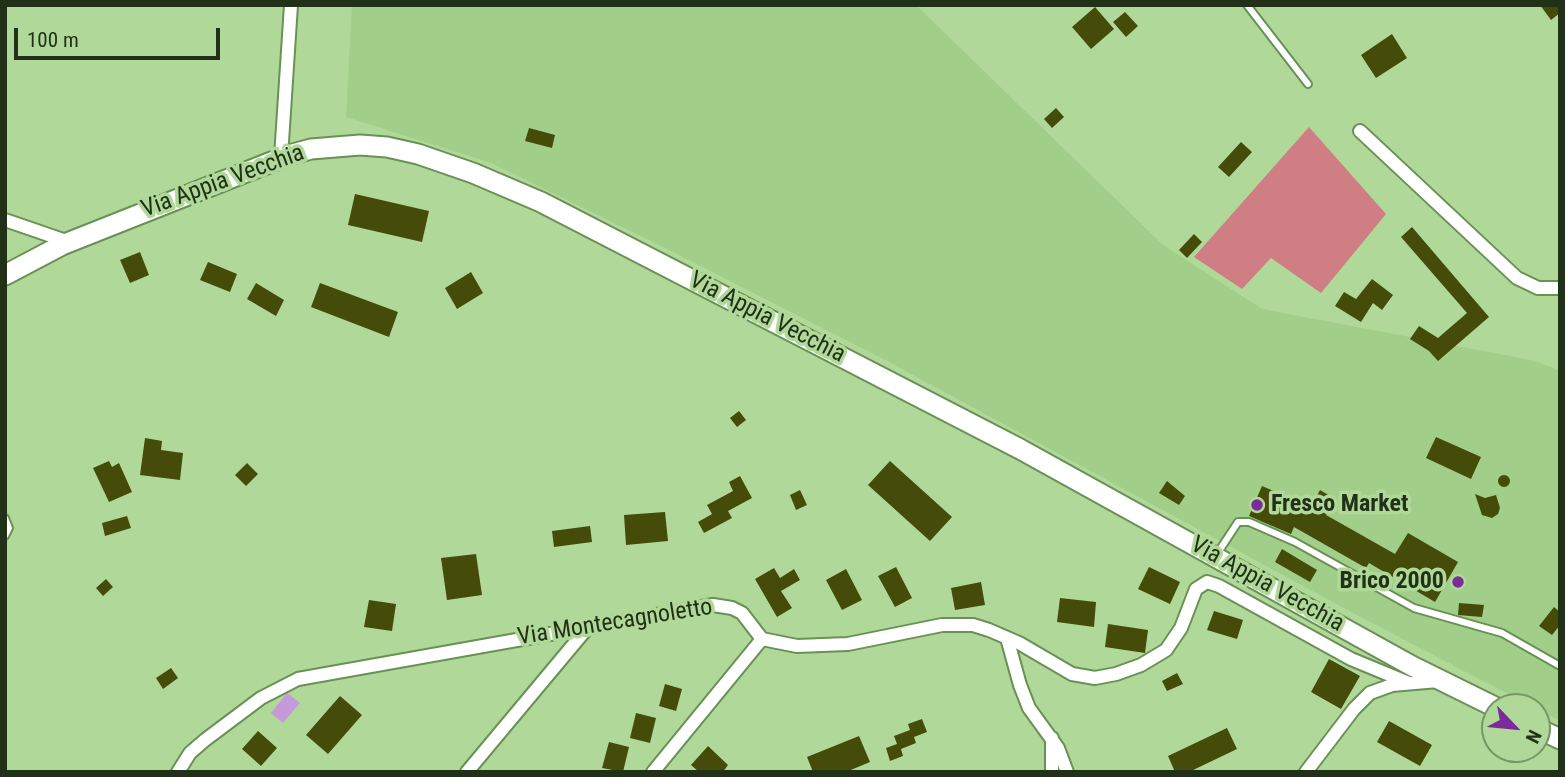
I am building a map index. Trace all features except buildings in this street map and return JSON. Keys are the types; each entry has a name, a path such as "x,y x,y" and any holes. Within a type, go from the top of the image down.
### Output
{"main road":[{"name":"Via Appia Vecchia","path":"5,275 69,242 281,157 311,149 378,146 429,158 516,190 1020,449 1441,681 1481,700"}],"street":[{"path":"281,157 291,5"},
{"path":"1360,131 1517,278 1528,285 1543,289 1560,288"},
{"path":"5,220 69,242"},
{"path":"653,772 762,639 797,646 837,645 953,624 973,625 1007,638 1072,674 1096,678 1145,663 1166,650 1179,633 1196,589 1207,582 1219,586 1351,659 1409,683"},
{"name":"Via Montecagnoletto","path":"178,772 191,753 205,740 261,698 298,679 713,605 742,613 762,639"},
{"path":"467,772 589,626"},
{"path":"1007,638 1024,697 1034,716 1052,738 1067,772"},
{"path":"1306,772 1365,697 1386,686 1441,681"},
{"path":"1052,738 1052,772"}],"lane":[{"path":"1247,5 1308,84"},
{"path":"5,518 9,528 5,536"},
{"path":"1215,556 1238,522 1249,522 1295,542 1414,608 1502,633 1560,666"}],"shaded area":[{"path":"352,5 916,5 1163,245 1262,309 1536,361 1560,371 1560,721 1551,716 1551,693 1506,693 889,362 669,250 491,163 346,117"},
{"path":"1309,127 1386,214 1321,293 1271,258 1242,289 1194,257"},
{"path":"287,693 300,703 283,723 271,713"}],"place":[{"name":"Fresco Market","path":"1257,505"},
{"name":"Brico 2000","path":"1458,582"}]}
